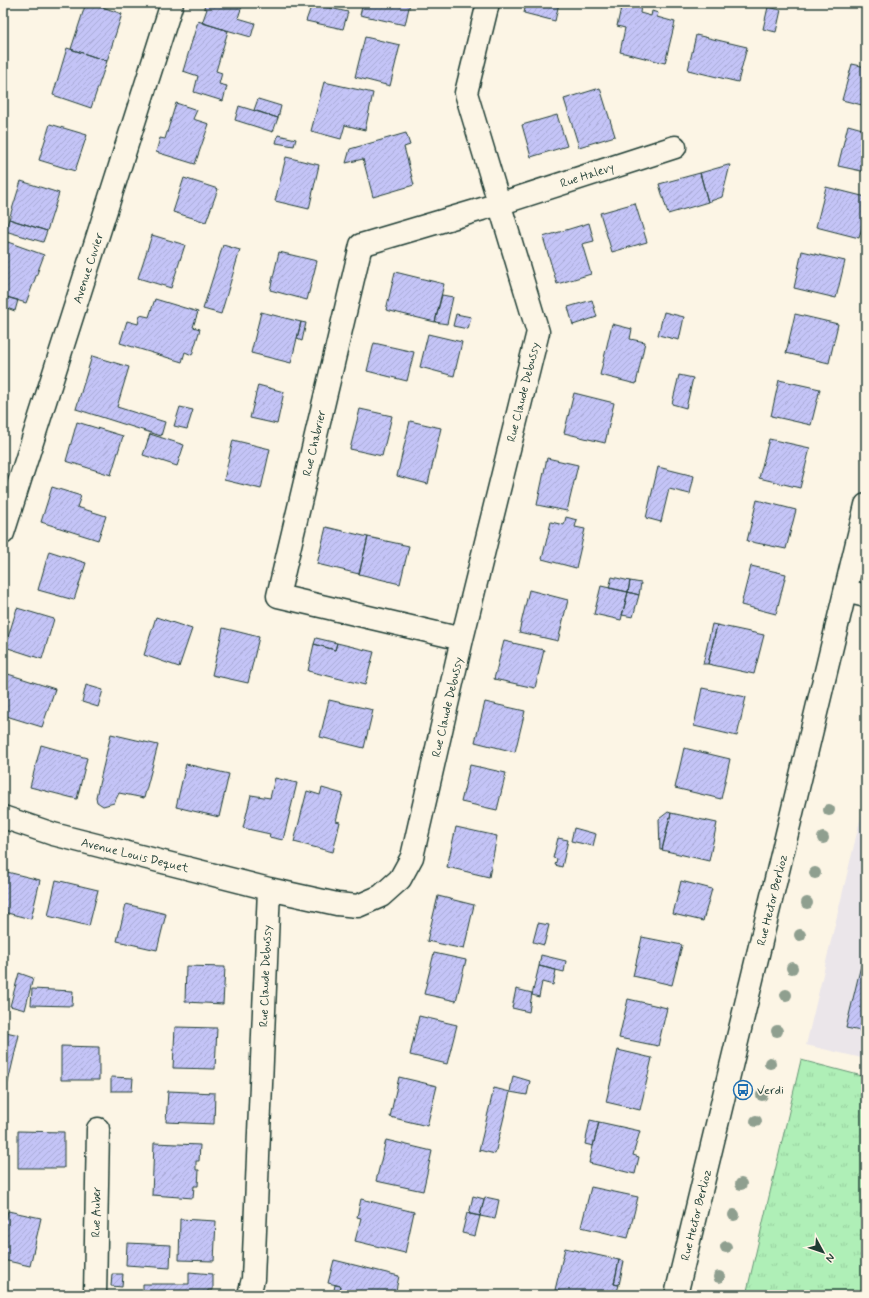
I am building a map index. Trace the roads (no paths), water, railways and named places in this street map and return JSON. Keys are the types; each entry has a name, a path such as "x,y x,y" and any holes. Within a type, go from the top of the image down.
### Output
{"street":[{"name":"Avenue Cuvier","path":"3,533 172,3"},
{"name":"Rue Claude Debussy","path":"249,1295 253,1279 269,889 337,904 358,906 381,896 400,879 412,857 462,639 538,332 466,93 488,3"},
{"name":"Rue Halevy","path":"499,204 675,147"},
{"name":"Rue Chabrier","path":"462,639 278,596 361,245 499,204"},
{"name":"Rue Hector Berlioz","path":"676,1295 856,594 866,505"},
{"name":"Avenue Louis Dequet","path":"3,817 52,834 269,889"},
{"name":"Rue Auber","path":"95,1295 98,1129"}],"place":[{"name":"Verdi","path":"743,1090"}]}
